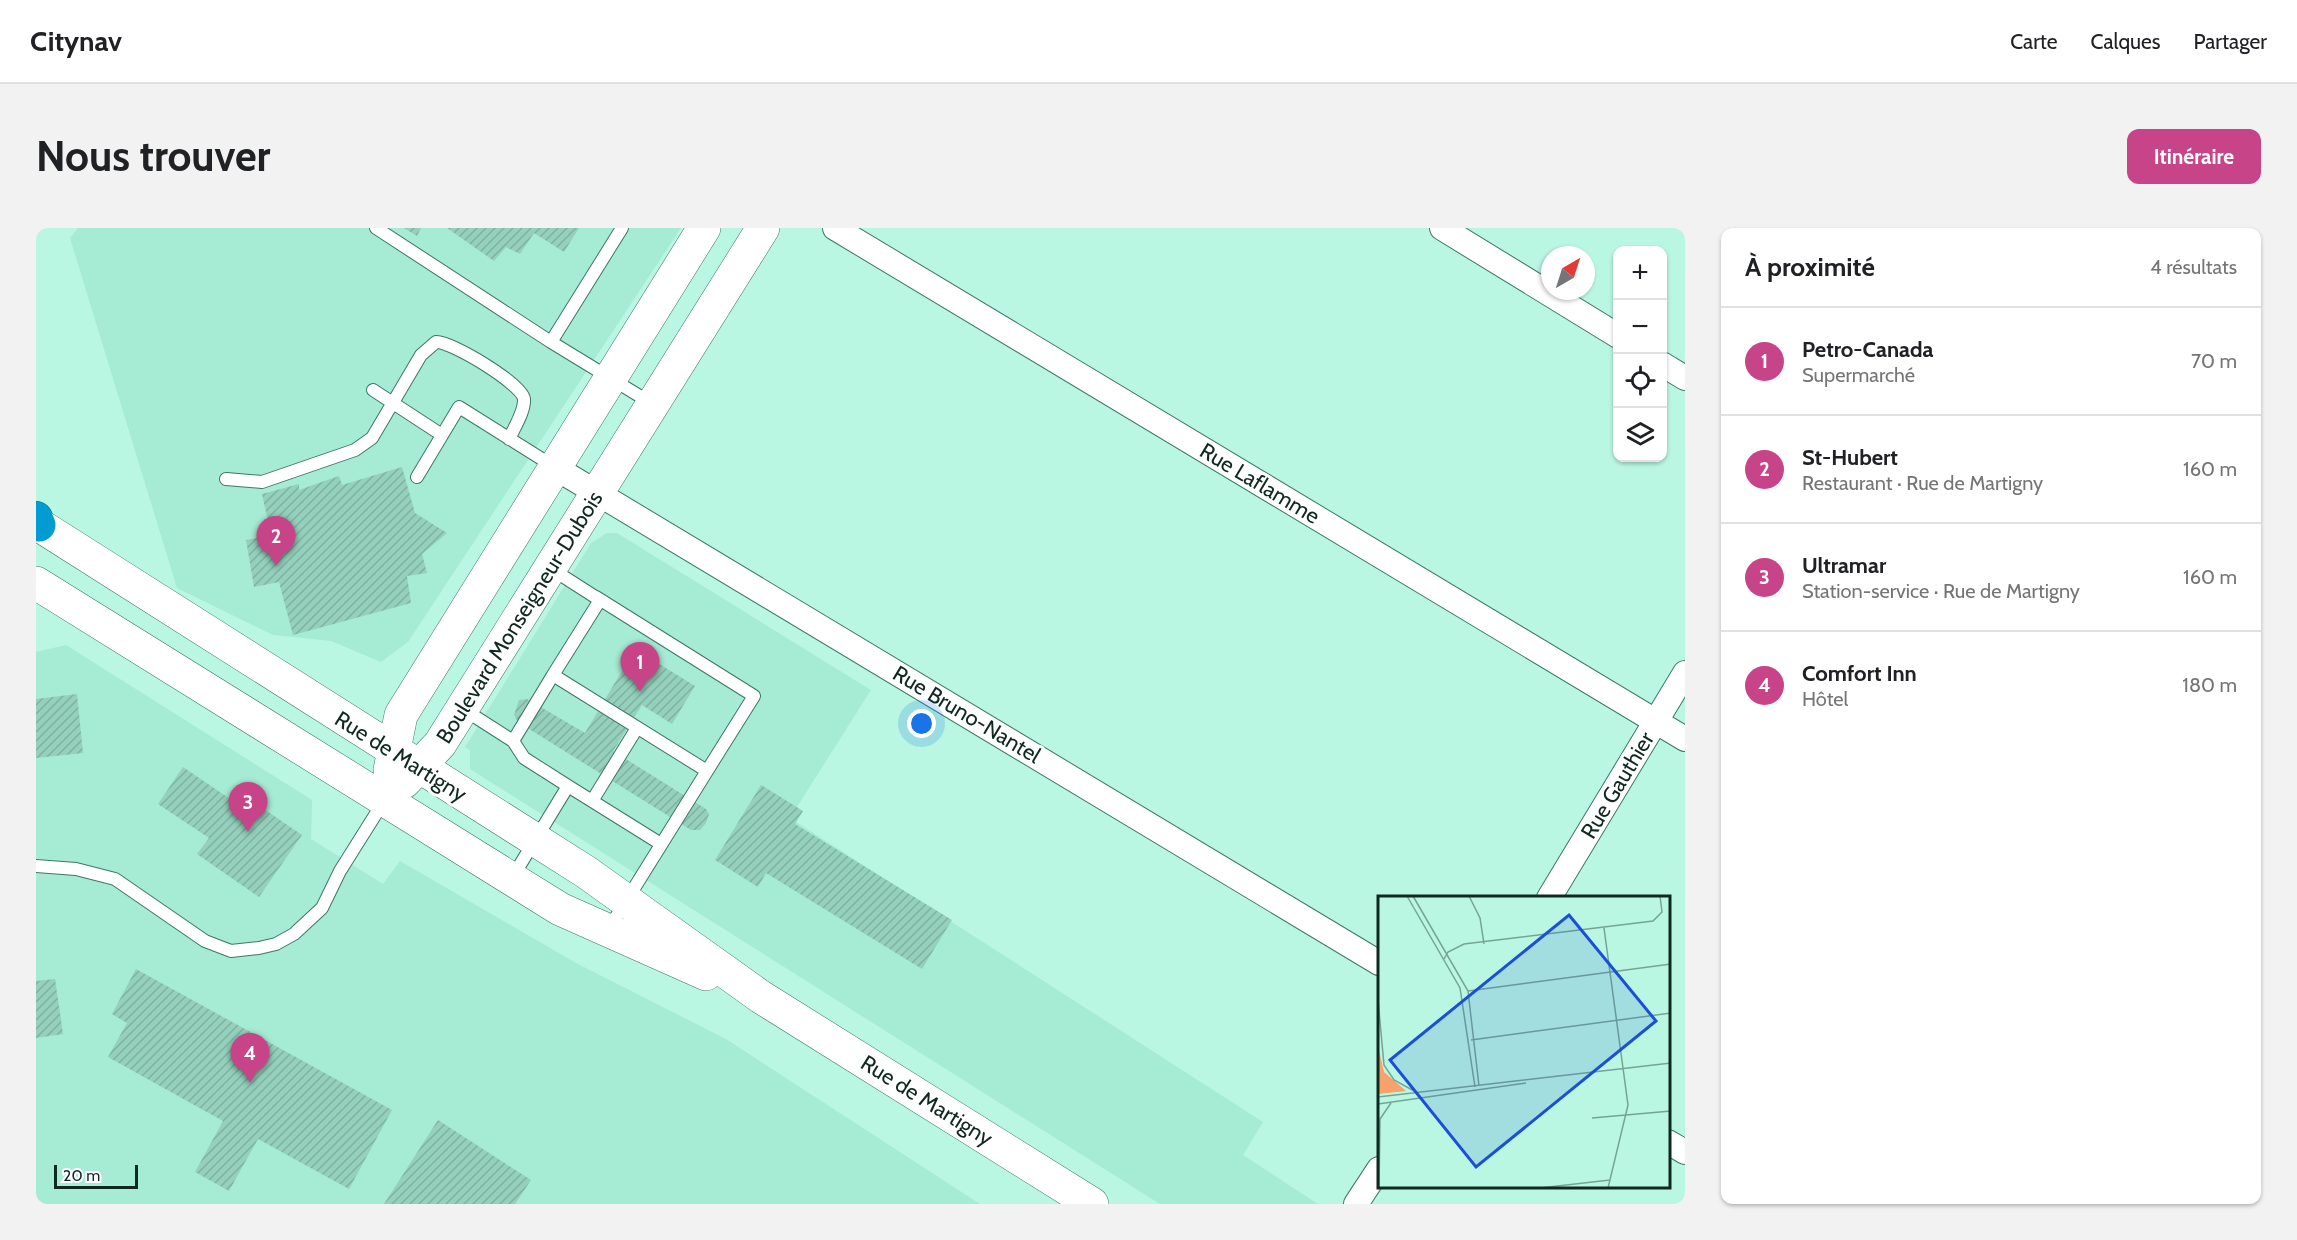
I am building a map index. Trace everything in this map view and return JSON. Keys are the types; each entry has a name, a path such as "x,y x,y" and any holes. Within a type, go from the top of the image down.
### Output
{"main road":[{"name":"Boulevard Monseigneur-Dubois","path":"384,801 406,758 401,715 704,228"},
{"name":"Boulevard Monseigneur-Dubois","path":"406,758 440,744 763,228"},
{"name":"Rue de Martigny","path":"37,522 627,900 760,997 1092,1204"},
{"name":"Rue de Martigny","path":"36,583 560,909 760,997"}],"street":[{"name":"Rue Laflamme","path":"835,228 1685,739"},
{"path":"1442,228 1613,334"},
{"path":"1667,367 1685,378"},
{"name":"Rue Bruno-Nantel","path":"554,467 1378,962"},
{"name":"Rue Gauthier","path":"1550,896 1685,673"},
{"path":"1670,1143 1685,1152"},
{"path":"1356,1204 1378,1171"}],"lane":[{"path":"376,228 551,342 652,404"},
{"path":"551,342 622,228"},
{"path":"226,479 262,482 354,450 372,438 391,402 429,345 443,342 507,379 522,393 525,401 509,439"},
{"path":"373,390 442,435"},
{"path":"417,477 459,407 554,467"},
{"path":"550,567 754,696 607,931"},
{"path":"513,741 600,600 596,597"},
{"path":"553,675 707,771"},
{"path":"462,709 513,741 524,758 661,844"},
{"path":"592,801 637,728"},
{"path":"511,879 568,786"},
{"path":"36,866 76,869 115,879 205,942 231,951 259,948 276,944 294,934 322,908 340,871 384,801"}],"shaded area":[{"path":"78,228 681,228 408,642 381,662 331,641 273,635 177,588 70,238"},
{"path":"607,533 617,533 871,690 790,818 1263,1122 1243,1155 1318,1204 1160,1204 470,769 470,750 465,747 591,543"},
{"path":"66,645 312,800 311,839 383,884 400,861 576,963 726,1039 980,1204 36,1204 36,652"}],"building":[{"path":"404,228 421,228 417,236"},
{"path":"447,228 579,228 564,252 534,233 520,254 506,247 494,261"},
{"path":"402,467 415,513 447,533 422,554 427,573 407,576 411,603 293,635 279,582 254,587 246,540 271,535 262,494 299,484 299,490 339,476 342,485"},
{"path":"635,649 695,686 672,724 642,705 613,751 706,809 709,814 700,830 691,830 518,722 514,715 519,700 527,699 585,733"},
{"path":"77,694 83,753 36,758 36,699"},
{"path":"183,767 236,803 242,794 302,835 259,897 197,854 209,838 158,804"},
{"path":"761,785 803,811 795,824 952,920 922,969 766,873 758,887 715,860"},
{"path":"136,969 392,1110 349,1189 258,1139 229,1191 195,1172 223,1121 108,1057 127,1023 112,1014"},
{"path":"55,979 63,1034 36,1038 36,981"},
{"path":"438,1120 531,1180 515,1204 384,1204"}],"place":[{"name":"St-Hubert","path":"276,566"},
{"name":"Petro-Canada","path":"640,692"},
{"name":"Ultramar","path":"248,832"},
{"name":"Comfort Inn","path":"250,1083"}]}
